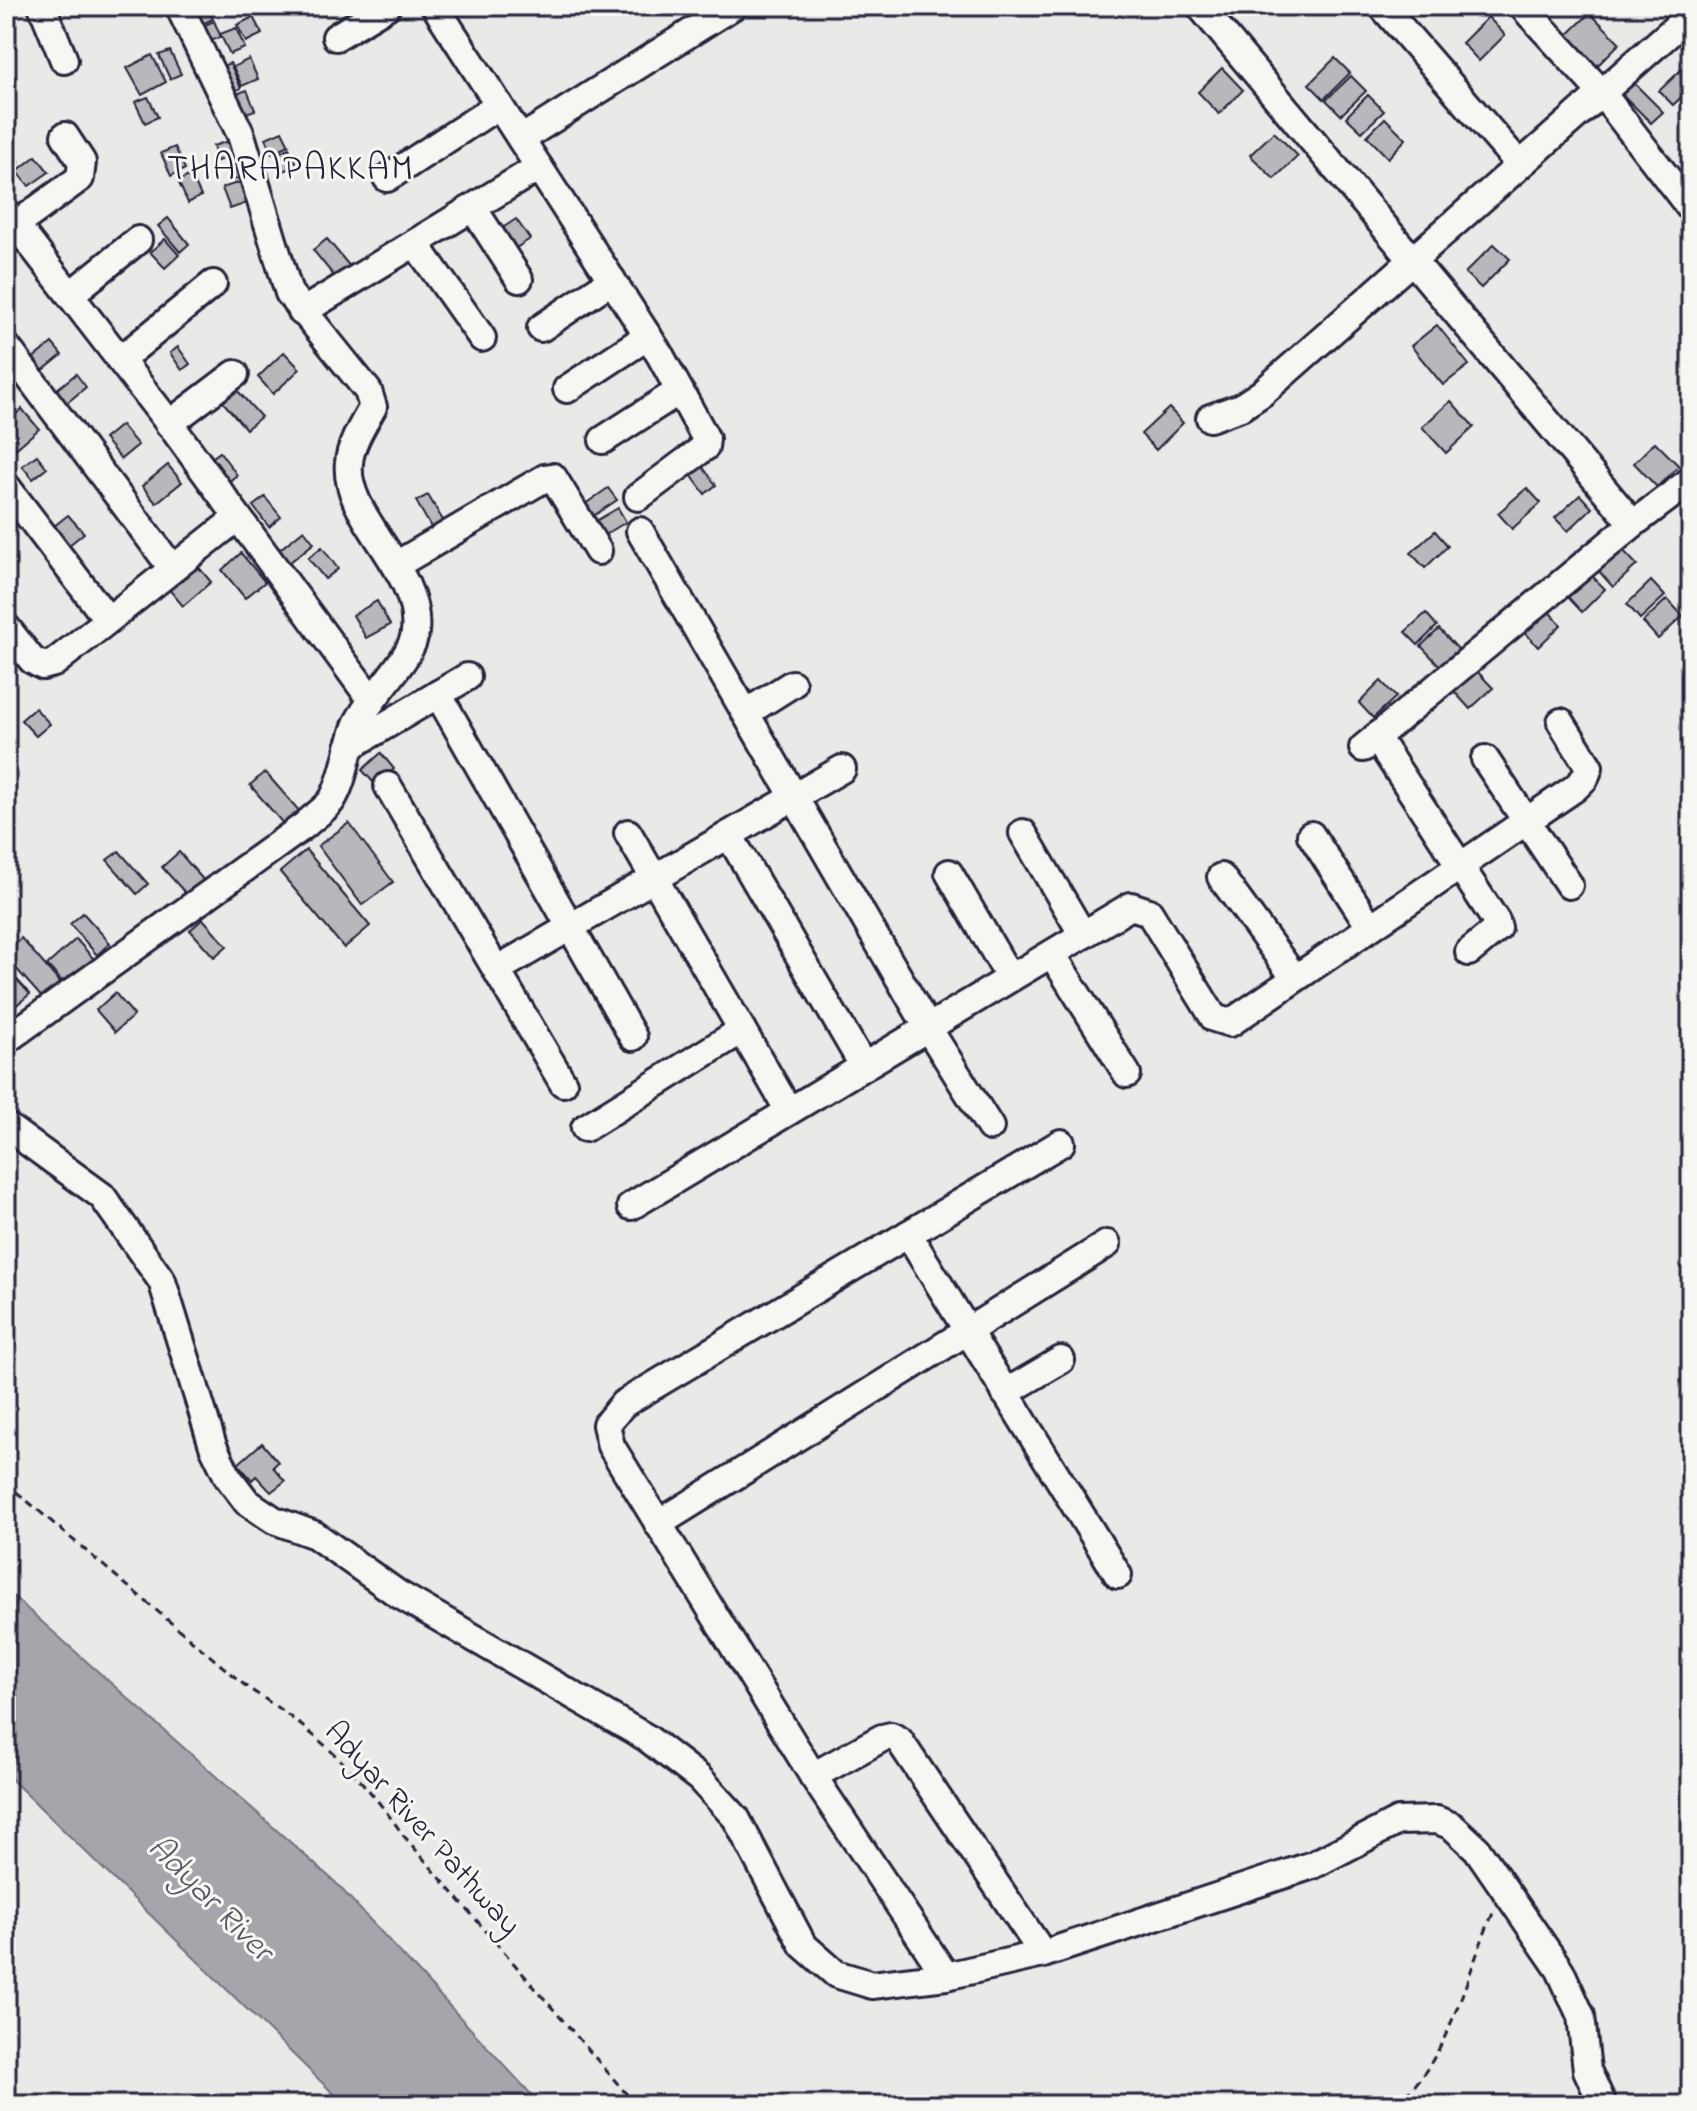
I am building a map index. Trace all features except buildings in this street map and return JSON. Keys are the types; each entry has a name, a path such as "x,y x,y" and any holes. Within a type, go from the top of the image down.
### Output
{"street":[{"path":"42,6 64,60"},
{"path":"6,1040 305,825 332,801 349,747 370,698 404,656 416,634 413,607 396,565 354,493 348,464 373,407 368,391 289,293 241,135 179,6"},
{"path":"336,37 387,6"},
{"path":"435,6 648,336 706,439 705,447 638,497"},
{"path":"521,139 561,111 733,6"},
{"path":"1200,6 1633,524"},
{"path":"1382,6 1519,164"},
{"path":"1522,6 1601,92 1691,209"},
{"path":"1210,418 1241,407 1262,393 1601,92 1680,14"},
{"path":"387,178 499,105"},
{"path":"65,136 82,162 80,178 9,223 70,295 169,424 370,698"},
{"path":"302,312 539,167"},
{"path":"473,208 519,279"},
{"path":"70,295 138,240"},
{"path":"415,243 482,338"},
{"path":"541,328 612,280"},
{"path":"120,360 213,284"},
{"path":"567,389 648,336"},
{"path":"6,346 172,568"},
{"path":"169,424 235,374"},
{"path":"603,440 679,391"},
{"path":"396,565 545,478 553,477 598,551"},
{"path":"1469,952 1498,928 1460,866 1369,743 1633,524 1691,480"},
{"path":"6,486 108,620"},
{"path":"6,627 32,660 43,666 54,663 237,518"},
{"path":"640,531 928,1028 990,1127"},
{"path":"349,747 467,677"},
{"path":"746,713 792,684"},
{"path":"438,694 573,926 633,1037"},
{"path":"631,1206 1131,906 1149,912 1208,1010 1221,1023 1230,1023 1369,925 1575,788 1585,778 1589,767 1561,722"},
{"path":"1485,759 1569,885"},
{"path":"498,969 842,769"},
{"path":"388,786 563,1083"},
{"path":"628,833 789,1111"},
{"path":"1023,833 1083,935"},
{"path":"729,835 864,1067"},
{"path":"1311,835 1369,925"},
{"path":"949,873 1010,978"},
{"path":"1221,877 1294,977"},
{"path":"1052,954 1127,1074"},
{"path":"585,1128 742,1030"},
{"path":"6,1126 102,1196 162,1281 213,1446 228,1477 247,1502 274,1520 315,1535 398,1594 647,1738 699,1778 736,1818 803,1945 836,1974 872,1985 946,1976 1043,1954 1313,1865 1398,1821 1427,1819 1452,1826 1477,1849 1572,1992 1584,2028 1587,2070 1603,2105"},
{"path":"946,1976 813,1776 611,1446 606,1425 623,1404 1061,1143"},
{"path":"908,1234 1118,1575"},
{"path":"658,1524 1107,1244"},
{"path":"1005,1393 1061,1360"},
{"path":"813,1776 882,1738 899,1740 908,1748 1043,1954"}],"path":[{"name":"Adyar River Pathway","path":"6,1483 248,1688 293,1716 330,1747 374,1793 403,1835 636,2105"},
{"path":"1394,2105 1423,2077 1453,2014 1480,1942 1507,1891"}],"water":[{"name":"Adyar River","path":"6,1590 335,1882 541,2105 345,2105 6,1774"}],"district":[{"name":"THARAPAKKAM","path":"291,166"}]}
